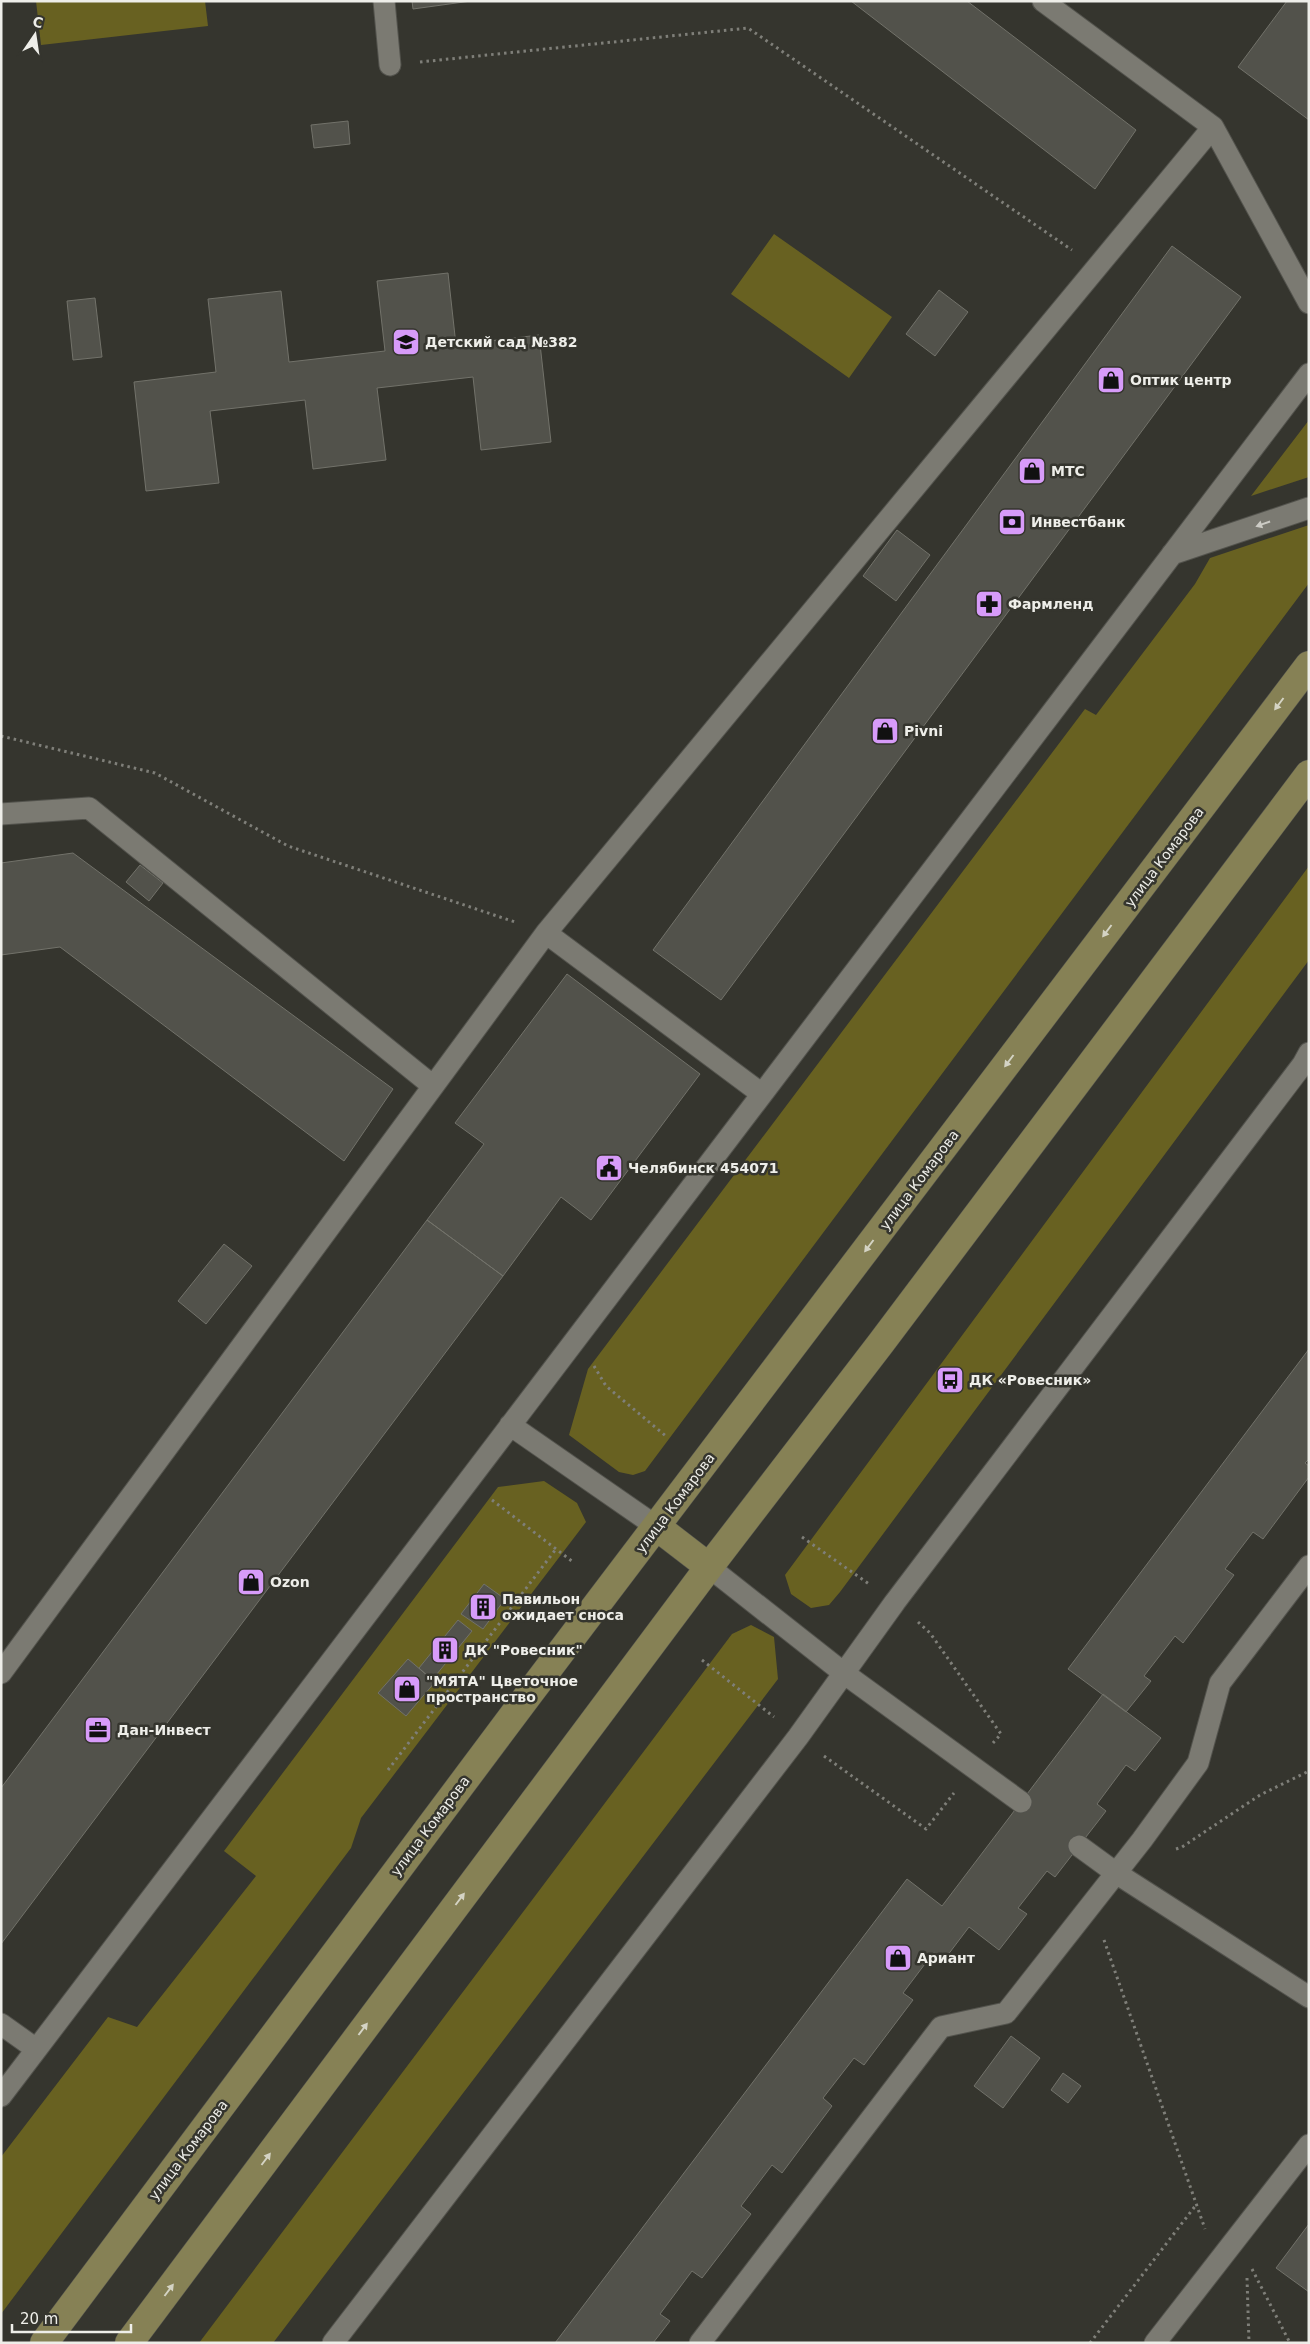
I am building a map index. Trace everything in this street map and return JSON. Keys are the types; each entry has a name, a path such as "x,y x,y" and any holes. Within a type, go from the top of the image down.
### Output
{"main road":[{"name":"улица Комарова","path":"44,2343 529,1694 1309,665"},
{"path":"129,2343 709,1567 881,1344 1309,774"},
{"path":"657,1527 709,1567"}],"lane":[{"path":"384,1 390,65"},
{"path":"1042,1 1213,127 1309,303"},
{"path":"1,1673 546,933 1213,127"},
{"path":"1,2096 1309,374"},
{"path":"1172,554 1309,508"},
{"path":"1,814 89,808 433,1086"},
{"path":"546,933 762,1094"},
{"path":"334,2343 798,1737 895,1602 1298,1072 1309,1053"},
{"path":"510,1424 657,1527"},
{"path":"700,2343 941,2027 1006,2013 1121,1867 1198,1763 1220,1683 1309,1566"},
{"path":"709,1567 845,1674 1021,1802"},
{"path":"1079,1846 1121,1867 1309,1998"},
{"path":"1,2024 36,2049"},
{"path":"1155,2343 1309,2145"}],"path":[{"path":"390,65 748,28 1097,267"},
{"path":"1,736 155,774 288,846 546,933"},
{"path":"576,1338 606,1386 667,1437"},
{"path":"467,1482 573,1562"},
{"path":"702,1660 798,1737 926,1830 1000,1734 930,1633 895,1602 802,1537"},
{"path":"388,1770 556,1549"},
{"path":"1121,1867 1182,1847 1260,1795 1309,1771"},
{"path":"1092,1904 1217,2262"},
{"path":"1090,2343 1196,2205"},
{"path":"1250,2266 1290,2343"},
{"path":"1247,2276 1249,2343"}],"shaded area":[{"path":"36,1 205,1 208,26 41,45"},
{"path":"774,234 892,317 849,378 731,294"},
{"path":"1309,420 1309,477 1251,496"},
{"path":"1309,525 1309,583 645,1471 633,1475 619,1472 569,1435 588,1369 1085,709 1096,715 1195,584 1210,558"},
{"path":"1309,866 1309,960 840,1592 829,1605 811,1608 791,1594 785,1575"},
{"path":"544,1481 577,1503 586,1522 361,1818 351,1848 1,2314 1,2157 108,2017 137,2027 256,1876 224,1851 498,1487"},
{"path":"751,1625 774,1637 778,1679 273,2343 199,2343 732,1634"}],"building":[{"path":"412,1 471,1 413,9"},
{"path":"851,1 967,1 1136,130 1095,189"},
{"path":"1287,1 1309,1 1309,120 1238,67"},
{"path":"348,121 350,144 314,148 311,125"},
{"path":"1172,246 1241,297 721,1000 653,950"},
{"path":"448,273 456,345 539,335 551,442 481,450 473,377 377,388 386,460 313,469 305,400 210,411 219,483 146,491 134,382 216,372 208,299 281,291 289,362 385,351 377,281"},
{"path":"939,290 968,312 935,356 906,334"},
{"path":"95,298 102,357 73,360 67,301"},
{"path":"897,530 930,555 896,601 863,576"},
{"path":"73,853 393,1089 344,1161 60,947 1,955 1,863"},
{"path":"140,865 163,883 149,901 126,882"},
{"path":"567,974 700,1074 591,1220 561,1197 503,1276 427,1220 484,1144 455,1123"},
{"path":"427,1220 503,1276 1,1944 1,1788"},
{"path":"224,1244 252,1266 206,1324 178,1301"},
{"path":"1309,1349 1309,1459 1305,1463 1309,1466 1309,1477 1263,1539 1253,1532 1225,1569 1234,1575 1183,1643 1175,1636 1144,1676 1151,1681 1126,1712 1068,1669"},
{"name":"Павильон ожидает сноса","path":"484,1584 505,1599 483,1629 461,1614"},
{"name":"ДК \"Ровесник\"","path":"458,1620 472,1631 432,1680 419,1668"},
{"path":"408,1659 435,1682 406,1716 378,1693"},
{"path":"1103,1694 1161,1738 1135,1771 1126,1765 1097,1804 1106,1811 1055,1877 1047,1871 1018,1908 1027,1914 999,1950 969,1927 944,1960 934,1952 903,1993 913,2000 864,2065 854,2058 823,2098 832,2106 782,2173 772,2165 741,2206 751,2214 702,2278 692,2271 660,2314 670,2321 653,2343 555,2343 907,1879 942,1906"},
{"path":"1011,2036 1040,2058 1003,2108 974,2086"},
{"path":"1063,2073 1081,2086 1068,2103 1051,2090"},
{"path":"1309,2224 1309,2292 1276,2268"}],"place":[{"name":"Детский сад №382","path":"406,342"},
{"name":"Оптик центр","path":"1111,380"},
{"name":"МТС","path":"1032,471"},
{"name":"Инвестбанк","path":"1012,522"},
{"name":"Фармленд","path":"989,604"},
{"name":"Pivni","path":"885,731"},
{"name":"Челябинск 454071","path":"609,1168"},
{"name":"ДК «Ровесник»","path":"950,1380"},
{"name":"Ozon","path":"251,1582"},
{"name":"Павильон ожидает сноса","path":"483,1607"},
{"name":"ДК \"Ровесник\"","path":"445,1650"},
{"name":"\"МЯТА\" Цветочное пространство","path":"407,1689"},
{"name":"Дан-Инвест","path":"98,1730"},
{"name":"Ариант","path":"898,1958"}]}
